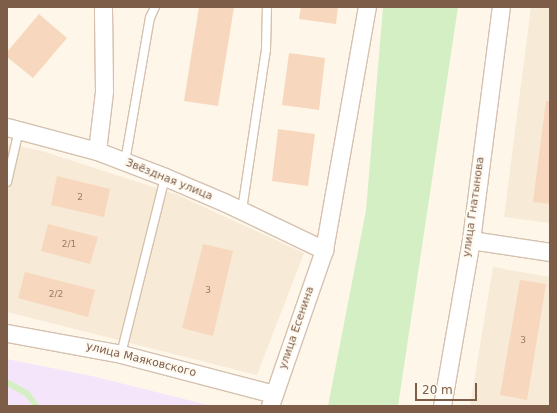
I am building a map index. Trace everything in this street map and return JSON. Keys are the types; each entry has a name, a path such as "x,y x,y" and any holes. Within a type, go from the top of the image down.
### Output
{"street":[{"path":"97,151 104,91 103,7"},
{"name":"улица Есенина","path":"272,400 324,250 367,7"},
{"name":"улица Гнатынова","path":"442,406 471,240 501,7"},
{"name":"Звёздная улица","path":"11,125 97,151 165,177 242,210 324,250"},
{"path":"471,240 550,252"},
{"name":"улица Маяковского","path":"7,333 121,354 272,400"}],"lane":[{"path":"125,162 150,18 155,7"},
{"path":"242,210 266,50 265,21 268,7"},
{"path":"7,182 11,125"},
{"path":"121,354 165,177"}],"shaded area":[{"path":"531,7 550,7 550,223 504,217"},
{"path":"7,144 42,151 178,195 304,253 257,375 7,312"},
{"path":"493,267 550,277 549,406 470,406"},
{"path":"7,359 92,376 212,406 7,406"}],"green space":[{"path":"383,7 458,7 398,406 328,406 366,210"},
{"path":"7,379 29,391 40,406 33,406 25,396 7,386"}],"building":[{"path":"199,7 234,7 218,106 184,101"},
{"path":"301,7 338,7 336,24 299,19"},
{"path":"39,14 67,38 33,78 7,57 7,52"},
{"path":"289,53 325,58 319,110 282,105"},
{"path":"546,101 550,101 550,204 533,202"},
{"path":"278,129 315,134 308,186 272,181"},
{"path":"57,176 110,189 104,217 51,205"},
{"path":"48,224 98,237 90,264 41,251"},
{"path":"203,244 233,251 213,336 182,328"},
{"path":"25,272 95,290 88,317 18,298"},
{"path":"520,280 546,284 527,400 500,395"}]}
